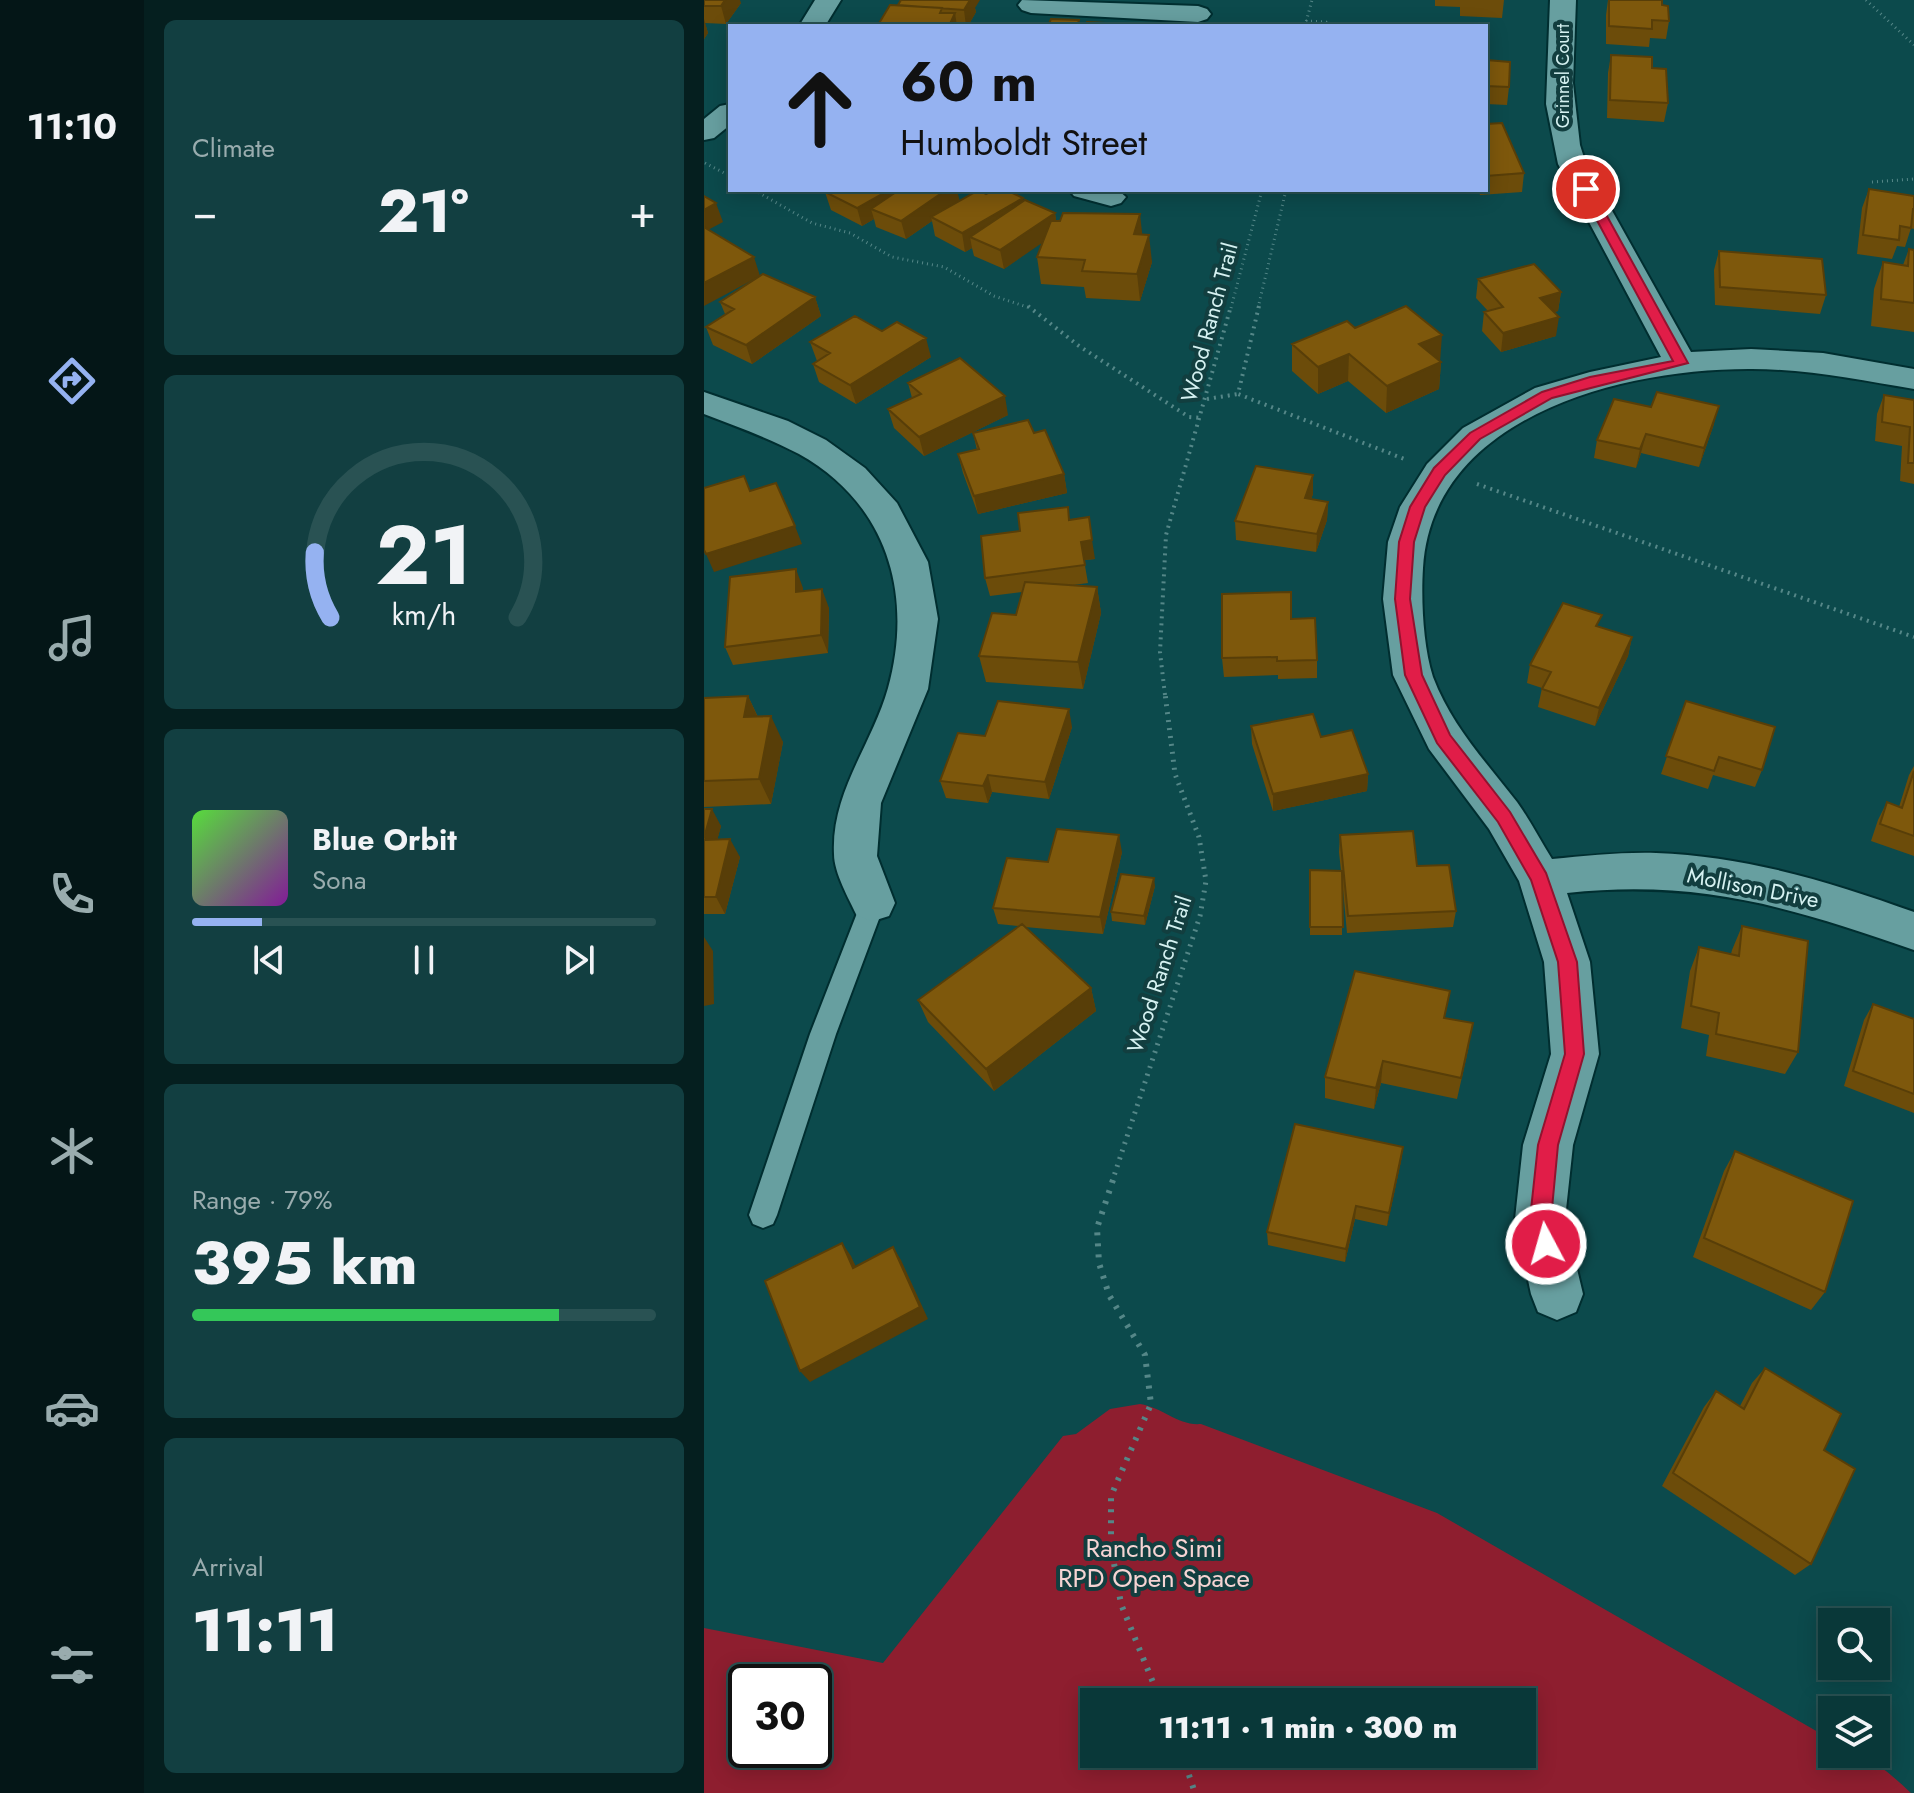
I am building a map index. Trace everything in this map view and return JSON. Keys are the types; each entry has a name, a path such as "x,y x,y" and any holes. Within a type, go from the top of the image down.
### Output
{"street":[{"path":"813,24 828,0"},
{"name":"Grinnel Court","path":"1563,0 1563,142 1572,164 1681,363"},
{"path":"1028,10 1198,14"},
{"path":"704,132 728,114"},
{"path":"1557,1294 1540,1219 1548,1145 1575,1054 1567,962 1540,878 1504,817 1443,738 1413,675 1402,599 1406,542 1418,507 1439,472 1475,436 1547,395 1590,382 1681,363 1751,359 1823,363 1914,379"},
{"path":"704,402 801,441 853,476 884,511 910,562 919,619 908,689 860,803 855,856 873,903"},
{"name":"Mollison Drive","path":"1540,878 1606,871 1668,871 1729,877 1794,890 1914,931"}],"lane":[{"path":"763,1215 823,1034 873,903"}],"path":[{"path":"1312,0 1306,23 1326,24"},
{"path":"1866,0 1914,45"},
{"path":"704,163 728,175"},
{"path":"1872,182 1914,179"},
{"path":"758,192 812,223 850,233 892,257 944,267 994,296 1026,305 1120,373 1189,417 1202,418"},
{"name":"Wood Ranch Trail","path":"1155,1688 1121,1604 1111,1546 1111,1496 1151,1404 1145,1355 1109,1295 1099,1263 1097,1228 1200,916 1206,881 1199,837 1175,774 1160,652 1166,535 1202,418 1261,192"},
{"path":"1238,394 1286,192"},
{"path":"1207,399 1238,394 1439,472 1914,637"},
{"path":"1187,1768 1195,1793"}],"green space":[{"name":"Rancho Simi RPD Open Space","path":"1140,1404 1437,1513 1818,1732 1818,1768 1882,1768 1911,1793 704,1793 704,1628 883,1663 1063,1436 1076,1434 1110,1409"}],"building":[{"path":"704,0 725,0 721,6 704,6"},
{"path":"901,0 970,0 964,10 898,5"},
{"path":"1609,0 1662,0 1662,5 1668,6 1669,21 1652,20 1652,29 1609,26"},
{"path":"890,5 942,8 940,13 955,13 950,24 879,24"},
{"path":"1051,19 1079,20 1078,24 1049,24"},
{"path":"1611,55 1652,57 1652,68 1666,69 1668,103 1610,100"},
{"path":"1488,60 1510,62 1509,87 1488,86"},
{"path":"1502,123 1524,173 1488,176 1488,124"},
{"path":"1869,189 1914,196 1911,228 1900,226 1899,240 1863,235"},
{"path":"825,192 885,192 857,208"},
{"path":"896,192 943,192 901,221 871,209"},
{"path":"975,192 1010,192 1023,198 962,233 931,217"},
{"path":"704,196 716,203 704,210"},
{"path":"1025,200 1055,213 1000,250 970,237"},
{"path":"1063,213 1140,214 1134,234 1149,235 1137,274 1082,271 1085,260 1037,257 1051,221 1060,221"},
{"path":"704,227 754,257 704,283"},
{"path":"1909,249 1914,250 1914,303 1881,299 1883,262 1908,266"},
{"path":"1719,251 1822,259 1826,295 1720,287"},
{"path":"1534,264 1561,292 1540,298 1559,317 1503,333 1484,312 1503,307 1478,279"},
{"path":"763,274 815,297 746,345 706,327 734,309 720,302"},
{"path":"1406,306 1442,335 1419,344 1441,362 1387,386 1349,354 1318,367 1292,344 1347,321 1355,328"},
{"path":"855,316 882,331 897,322 926,338 850,385 813,364 830,353 810,342"},
{"path":"960,358 1005,396 919,437 888,409 921,394 908,383"},
{"path":"1657,392 1719,406 1704,448 1646,434 1640,449 1597,440 1614,399 1651,407"},
{"path":"1884,395 1914,400 1914,463 1908,463 1910,427 1882,422"},
{"path":"1028,420 1034,433 1045,430 1064,474 974,496 958,454 979,449 973,433"},
{"path":"1256,466 1313,475 1305,498 1328,502 1317,534 1235,521"},
{"path":"744,476 750,491 776,483 795,526 706,554 704,488"},
{"path":"1068,507 1069,520 1089,517 1092,540 1081,542 1085,565 985,578 981,536 1020,531 1018,513"},
{"path":"796,569 796,592 822,589 821,635 725,647 730,577"},
{"path":"1025,582 1097,587 1078,662 979,656 992,613 1016,615"},
{"path":"1291,592 1291,619 1315,618 1317,660 1222,658 1222,594"},
{"path":"1563,603 1602,615 1596,626 1632,637 1599,708 1542,689 1551,672 1530,665"},
{"path":"748,696 744,717 771,716 759,779 704,781 704,698"},
{"path":"998,701 1069,709 1045,782 988,775 983,786 940,781 958,733 985,736"},
{"path":"1686,701 1775,727 1762,770 1719,757 1714,771 1666,756"},
{"path":"1313,714 1321,737 1352,730 1368,774 1273,794 1251,726"},
{"path":"1914,771 1914,836 1880,824 1887,802 1902,808"},
{"path":"704,809 712,809 704,838"},
{"path":"1057,829 1119,835 1100,917 993,908 1007,858 1048,862"},
{"path":"1413,831 1417,866 1449,865 1456,911 1348,916 1340,835"},
{"path":"730,839 716,897 704,897 704,840"},
{"path":"1310,870 1342,871 1343,927 1310,927"},
{"path":"1121,874 1154,878 1144,916 1111,912"},
{"path":"1022,924 1091,988 986,1069 918,1000"},
{"path":"1742,926 1808,941 1798,1052 1716,1034 1719,1013 1691,1006 1699,947 1739,956"},
{"path":"1355,971 1450,991 1444,1018 1473,1023 1461,1078 1383,1061 1376,1088 1325,1077"},
{"path":"1873,1004 1914,1019 1914,1094 1853,1071"},
{"path":"1295,1124 1403,1147 1389,1213 1356,1206 1346,1249 1267,1232"},
{"path":"1735,1151 1853,1201 1825,1292 1704,1238"},
{"path":"842,1243 853,1268 893,1247 920,1307 800,1371 765,1281"},
{"path":"1765,1368 1841,1414 1824,1450 1855,1469 1811,1564 1673,1473 1716,1391 1744,1409"}],"route":[{"path":"1546,1244 1540,1219 1548,1145 1575,1054 1567,962 1540,878 1504,817 1443,738 1413,675 1402,599 1406,542 1418,507 1439,472 1475,436 1547,395 1590,382 1681,363 1586,189"}]}
